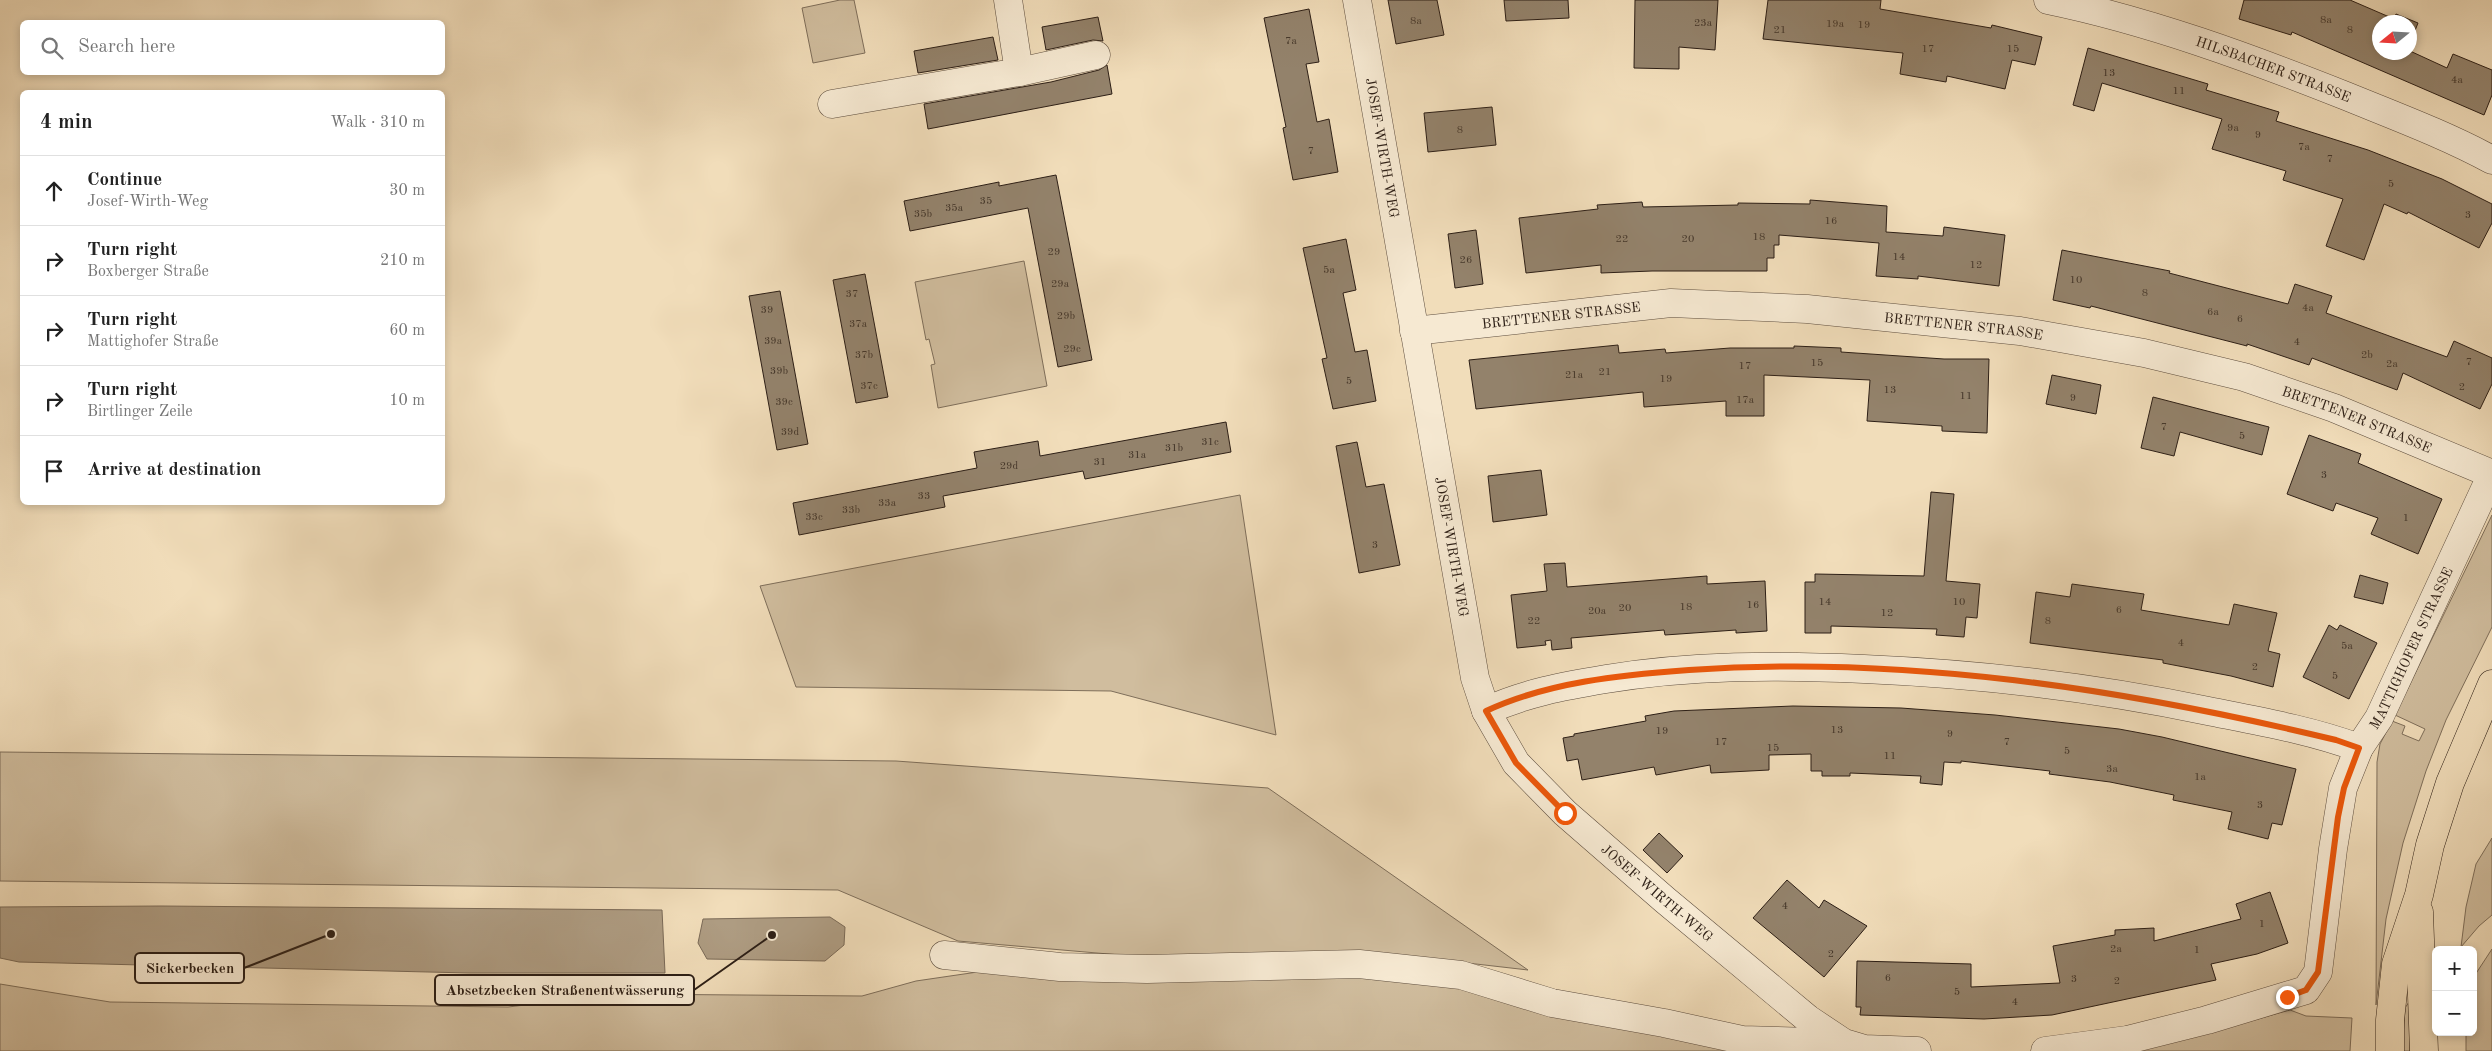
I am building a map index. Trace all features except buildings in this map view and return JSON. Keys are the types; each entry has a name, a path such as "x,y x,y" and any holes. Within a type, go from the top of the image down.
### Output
{"main road":[{"path":"2390,1051 2390,1020 2396,964 2419,895 2430,845 2450,783 2492,684"},
{"path":"2419,895 2424,1051"}],"street":[{"path":"1008,0 1019,72"},
{"name":"JOSEF-WIRTH-WEG","path":"1357,0 1475,678 1486,711 1516,763 1565,813 1760,980 1808,1019 1844,1043"},
{"name":"HILSBACHER STRASSE","path":"2048,0 2191,39 2295,76 2472,149 2492,160"},
{"path":"832,104 1019,72 1096,56"},
{"name":"BRETTENER STRASSE","path":"1414,331 1550,314 1671,303 1807,309 2020,331 2144,353 2244,377 2334,408 2492,474"},
{"name":"MATTIGHOFER STRASSE","path":"2045,1051 2127,1040 2287,997 2306,990 2318,972 2338,817 2344,788 2359,748 2379,718 2492,474"},
{"path":"1486,711 1528,694 1621,677 1739,666 1811,666 1999,677 2068,686 2159,701 2249,719 2336,740 2359,748"},
{"path":"944,956 1060,967 1138,969 1359,964 1461,975 1552,1003 1664,1023 1742,1040 1844,1043 1864,1050 1917,1051"}],"shaded area":[{"path":"840,0 854,0 865,53 813,63 802,8"},
{"path":"1024,261 1047,386 938,408 931,365 935,364 929,339 926,340 915,282"},
{"path":"1240,495 1276,735 1111,691 796,687 760,586"},
{"path":"2492,515 2492,627 2446,720 2426,771 2403,843 2386,919 2376,1005 2377,762 2380,744 2392,721 2405,726 2402,734 2419,741 2425,729 2395,715"},
{"path":"0,752 896,761 1268,788 1528,970 1363,951 1178,960 958,941 838,890 0,881"},
{"path":"2492,838 2492,915 2461,946 2466,907 2476,864"},
{"path":"161,906 662,910 665,973 469,973 19,962 0,958 0,907"},
{"path":"830,917 845,927 844,945 825,961 707,959 698,943 703,919"},
{"path":"2492,949 2492,1051 2466,1051 2466,1036 2477,1036 2477,972"},
{"path":"998,969 1380,971 1752,1051 0,1051 0,984 110,1002 508,1007 619,994 862,996 916,981"},
{"path":"2409,1002 2410,1051 2402,1051 2405,1008"},
{"path":"2290,1010 2306,1016 2352,1018 2350,1051 2127,1051 2200,1035"}],"place":[{"name":"Sickerbecken","path":"331,934"},
{"name":"Absetzbecken Straßenentwässerung","path":"772,935"}],"route":[{"path":"1565,813 1516,763 1486,711 1528,694 1582,683 1666,672 1739,666 1802,666 1999,677 2159,701 2249,719 2336,740 2359,748 2344,788 2332,849 2318,972 2306,990 2287,997"}]}
